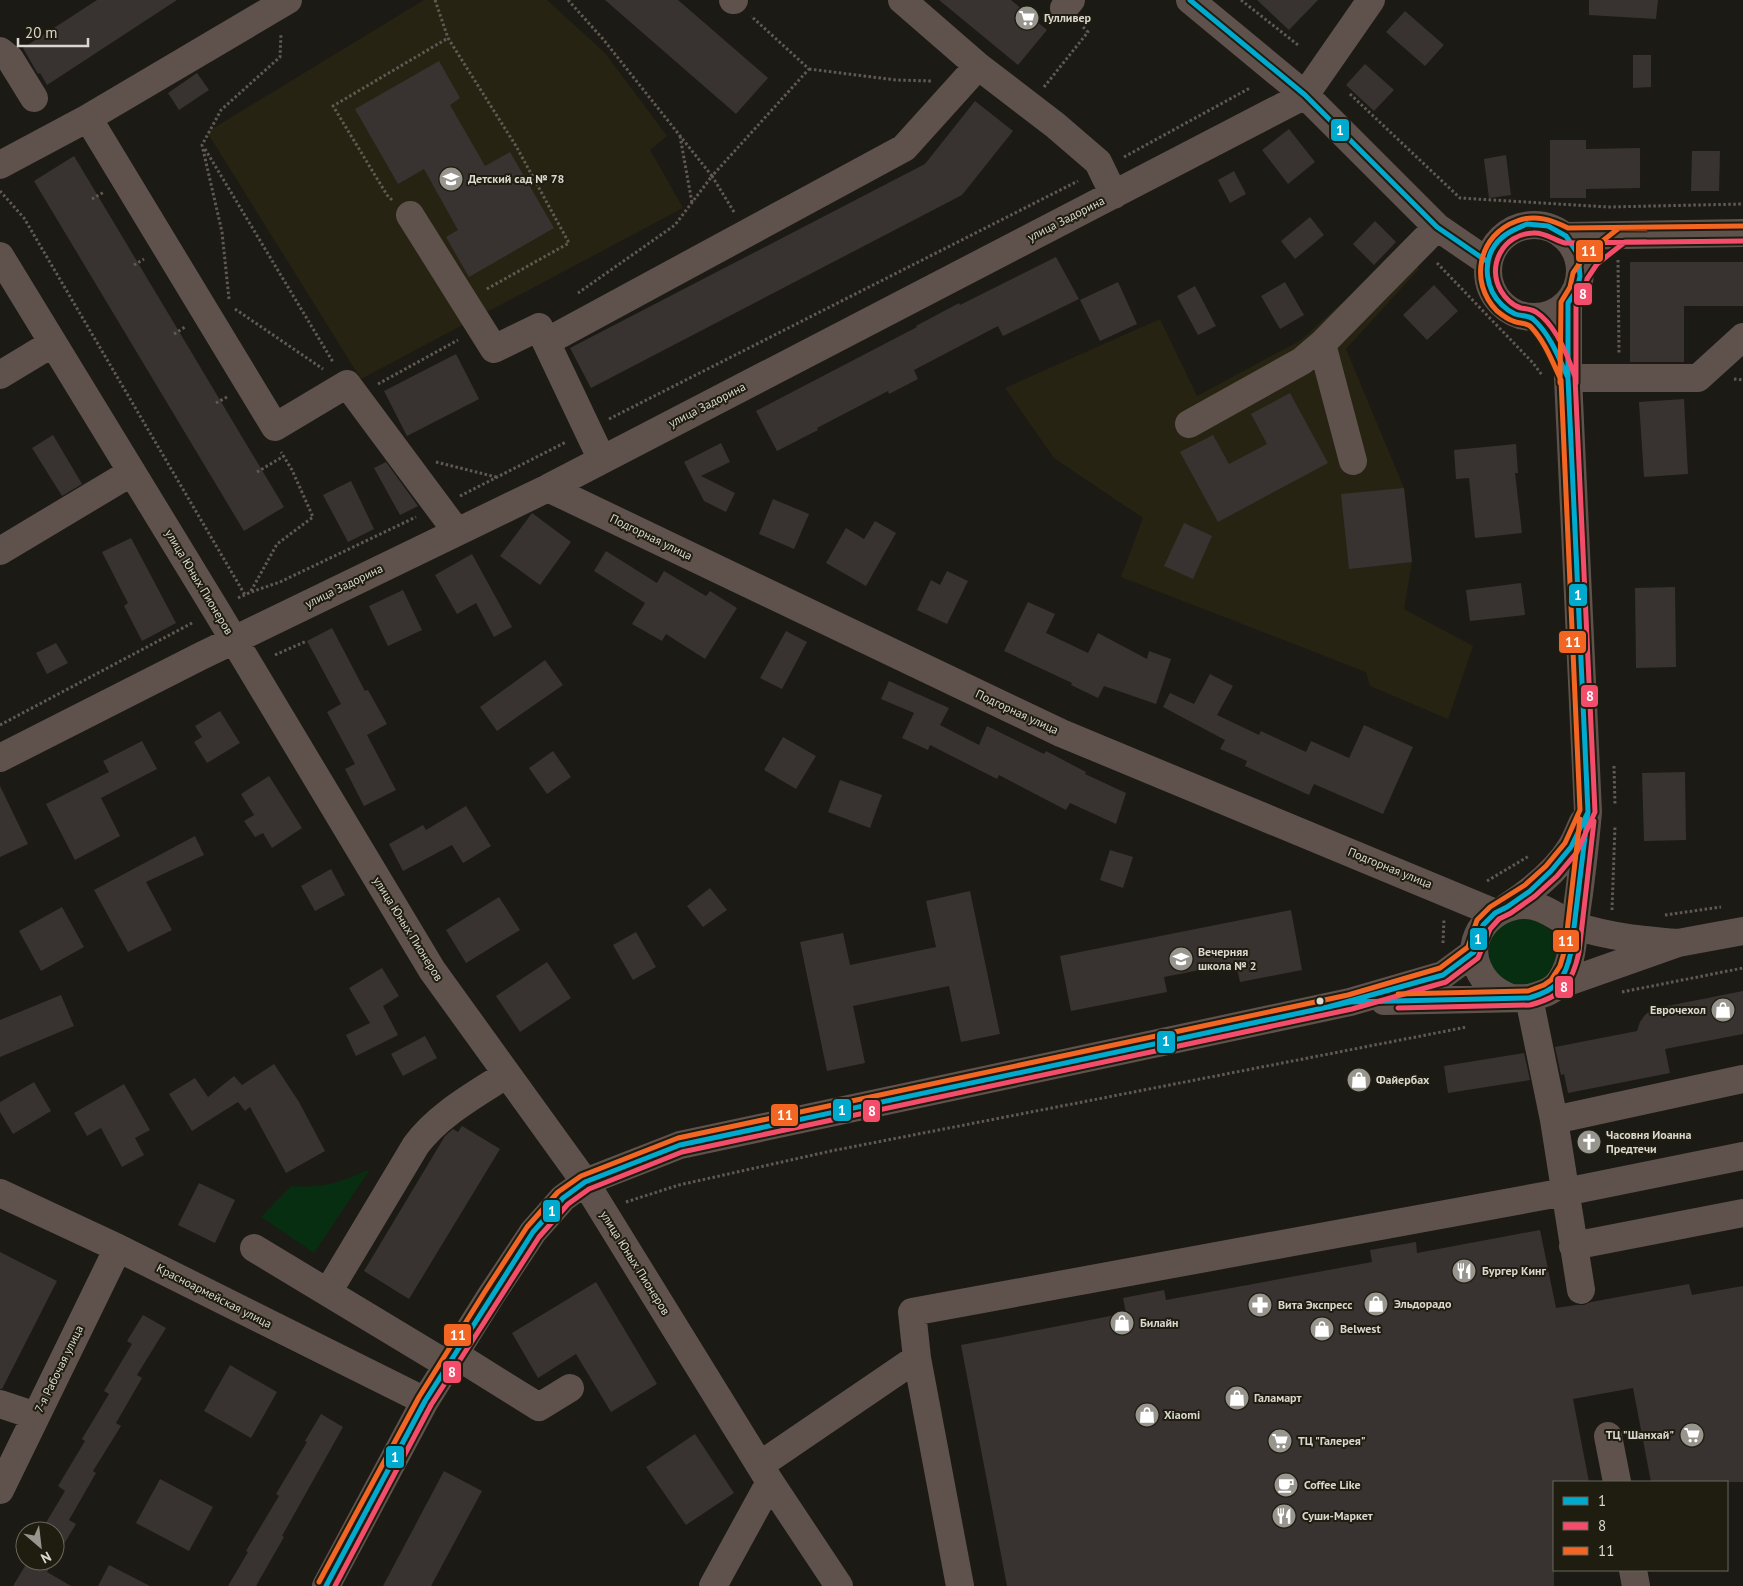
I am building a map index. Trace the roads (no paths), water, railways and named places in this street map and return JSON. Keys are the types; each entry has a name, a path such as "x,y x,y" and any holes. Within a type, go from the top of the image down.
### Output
{"street":[{"path":"902,0 971,74 1029,105 1098,162 1114,195"},
{"path":"1190,0 1306,95 1429,236 1488,262"},
{"name":"улица Задорина","path":"0,758 234,640 548,488 1306,95 1371,0"},
{"path":"0,165 88,118 285,2"},
{"path":"0,51 10,59 34,98"},
{"path":"546,342 904,148 971,74"},
{"path":"88,118 275,427 351,390 457,532"},
{"path":"410,215 494,349 539,327 602,460"},
{"path":"1566,236 1578,254 1580,276 1577,290 1568,303 1556,312 1544,317 1515,314 1501,304 1492,291 1487,277 1488,262 1495,245 1509,232 1528,224 1548,226 1566,236 1621,246"},
{"path":"1580,276 1591,260 1602,250 1621,246 1743,233"},
{"path":"1189,424 1302,361 1322,344 1429,236"},
{"name":"улица Юных Пионеров","path":"0,256 432,970 585,1182 765,1474 839,1586"},
{"path":"1556,378 1568,303"},
{"path":"1531,317 1544,331 1557,354 1556,378 1588,812 1585,856 1571,954 1566,971 1556,986"},
{"path":"1556,378 1698,378 1743,337"},
{"path":"0,375 54,343"},
{"path":"1322,344 1353,462"},
{"path":"0,551 132,472"},
{"name":"Подгорная улица","path":"548,488 1061,733 1451,894 1501,910"},
{"path":"1520,998 1496,992 1484,980 1477,966 1474,952 1483,925 1501,910 1530,892 1551,871 1571,847 1588,812"},
{"path":"1501,910 1524,905 1537,906 1574,926 1621,938 1678,943"},
{"path":"1549,912 1561,923 1568,936 1571,954"},
{"path":"1350,1002 1520,998 1543,994 1556,986 1678,943 1743,931"},
{"path":"326,1586 426,1401 490,1297 533,1232 563,1198 585,1182 680,1145 1350,1002 1443,975 1474,952"},
{"path":"1520,998 1554,1120 1581,1290"},
{"path":"328,1292 411,1153 427,1130 442,1117 507,1074"},
{"path":"1554,1120 1743,1079"},
{"path":"960,1586 917,1358 912,1312 1565,1192 1743,1156"},
{"name":"Красноармейская улица","path":"0,1193 118,1248 426,1401"},
{"path":"1573,1246 1743,1213"},
{"name":"7-я Рабочая улица","path":"0,1490 118,1248"},
{"path":"254,1248 328,1292 538,1407 570,1388"},
{"path":"713,1586 765,1474 917,1358"},
{"path":"0,1404 36,1416"},
{"path":"1608,1436 1617,1481"},
{"path":"1633,1571 1636,1586"}],"place":[{"name":"Гулливер","path":"1027,18"},
{"name":"Детский сад № 78","path":"451,179"},
{"name":"Вечерняя школа № 2","path":"1181,959"},
{"name":"Еврочехол","path":"1723,1010"},
{"name":"Файербах","path":"1359,1080"},
{"name":"Часовня Иоанна Предтечи","path":"1589,1142"},
{"name":"Бургер Кинг","path":"1464,1271"},
{"name":"Эльдорадо","path":"1376,1304"},
{"name":"Вита Экспресс","path":"1260,1305"},
{"name":"Билайн","path":"1122,1323"},
{"name":"Belwest","path":"1322,1329"},
{"name":"Галамарт","path":"1237,1398"},
{"name":"Xiaomi","path":"1147,1415"},
{"name":"ТЦ \"Шанхай\"","path":"1692,1435"},
{"name":"ТЦ \"Галерея\"","path":"1280,1441"},
{"name":"Coffee Like","path":"1286,1485"},
{"name":"Суши-Маркет","path":"1284,1516"}]}
